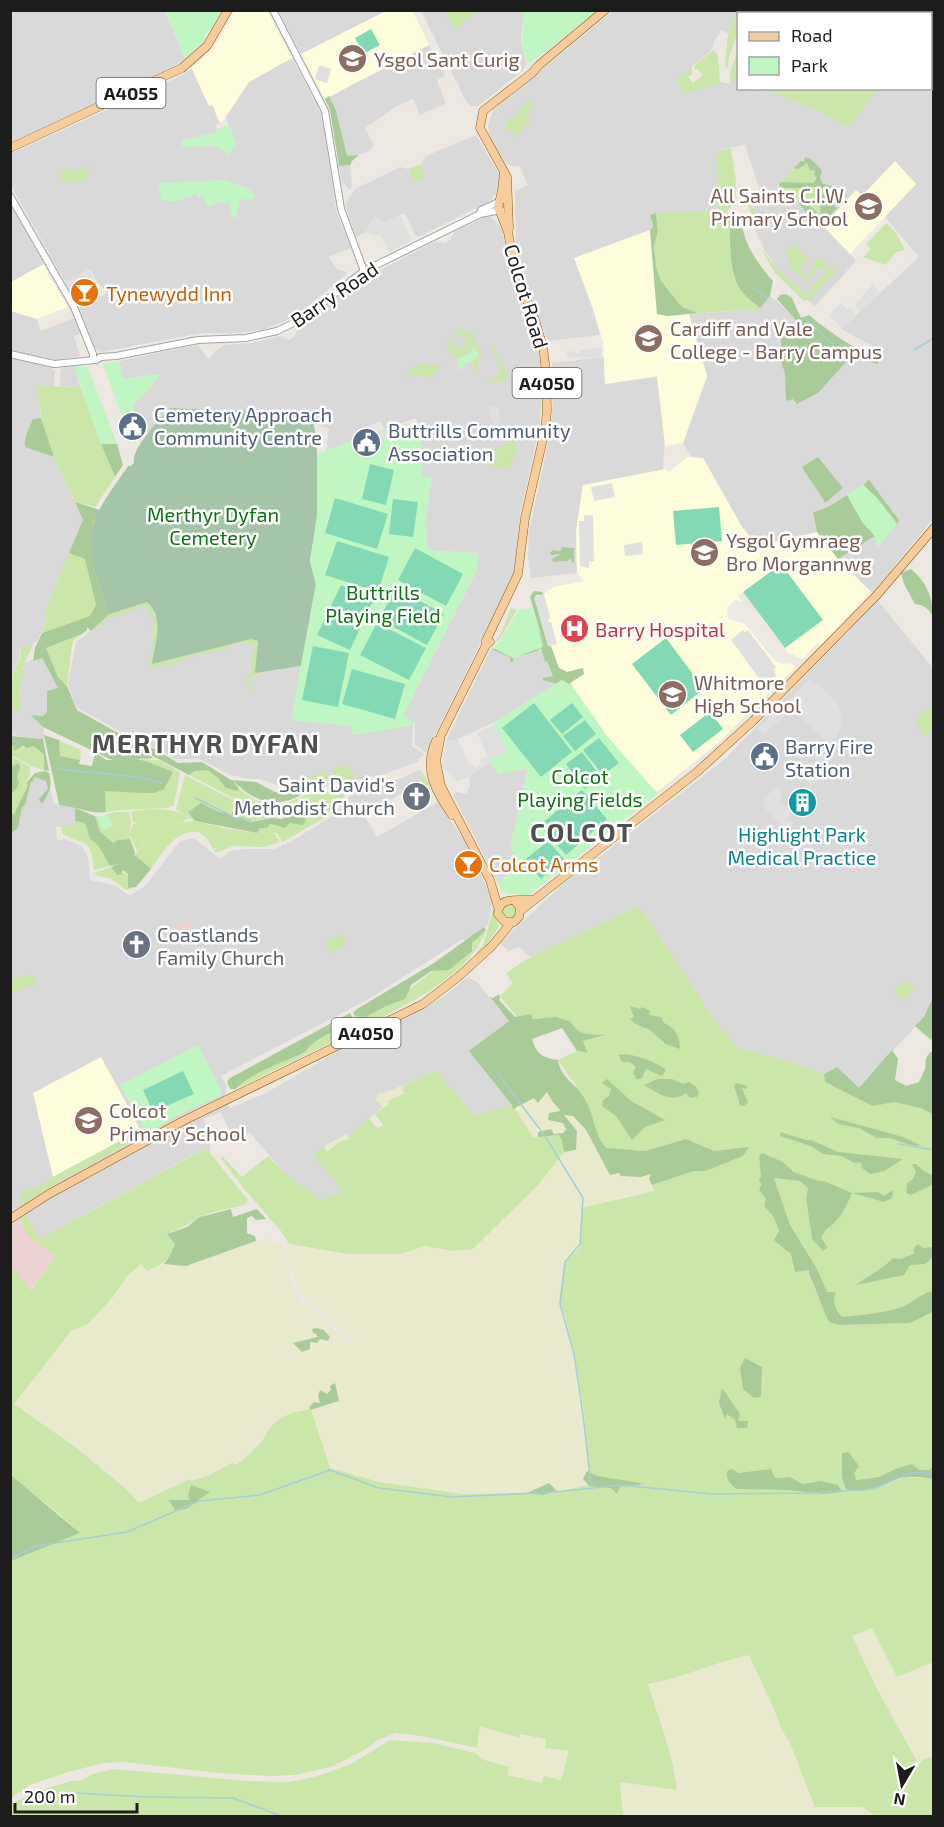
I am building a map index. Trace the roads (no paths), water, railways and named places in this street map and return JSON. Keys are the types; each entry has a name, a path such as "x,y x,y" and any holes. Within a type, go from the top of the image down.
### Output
{"main road":[{"name":"A4055","path":"10,148 182,68 207,46 228,10"},
{"name":"Colcot Road","path":"511,900 500,894 490,880 456,817 437,792 431,777 431,754 438,736 441,735 486,645 490,643 522,578 525,518 545,430 546,371 541,338 515,271 508,232 506,204 508,182 482,130 487,108 605,10"},
{"path":"501,210 506,210 506,204"},
{"name":"Colcot Road","path":"501,210 508,232"},
{"path":"520,911 702,767 753,722 804,671 811,667 833,639 882,589 933,528"},
{"name":"Colcot Road","path":"490,880 498,907"},
{"path":"498,907 511,900 533,900"},
{"name":"A4050","path":"10,1219 49,1194 175,1125 417,1007 452,983 511,923 518,919 519,905 511,900"},
{"name":"A4050","path":"489,947 500,927 498,907"},
{"path":"501,919 511,923"}],"street":[{"path":"273,10 325,111 340,209 364,271"},
{"path":"10,196 74,307 94,359"},
{"name":"Barry Road","path":"480,214 481,210 506,204"},
{"name":"Barry Road","path":"10,354 54,364 94,359 103,361 110,357 198,340 237,339 270,334 302,319 364,271 480,214 501,210"}],"waterway":[{"path":"754,288 767,298"},
{"path":"805,318 846,357"},
{"path":"914,350 934,338"},
{"path":"10,738 19,744"},
{"path":"57,769 138,777 162,783"},
{"path":"195,798 238,819 251,820"},
{"path":"497,1073 545,1136 583,1198 580,1244 565,1262 560,1304 574,1354 591,1486"},
{"path":"899,1144 934,1150"},
{"path":"10,1559 35,1546 127,1532 199,1501 260,1495 330,1470 379,1488 452,1497 555,1492 621,1485 711,1494 809,1493 873,1489 910,1473 934,1472"},
{"path":"77,1793 233,1798 281,1816"}],"place":[{"name":"Ysgol Sant Curig","path":"353,59"},
{"name":"All Saints C.I.W. Primary School","path":"869,206"},
{"name":"Tynewydd Inn","path":"85,293"},
{"name":"Cardiff and Vale College - Barry Campus","path":"649,339"},
{"name":"Cemetery Approach Community Centre","path":"133,426"},
{"name":"Buttrills Community Association","path":"367,442"},
{"name":"Ysgol Gymraeg Bro Morgannwg","path":"705,552"},
{"name":"Barry Hospital","path":"574,629"},
{"name":"Whitmore High School","path":"673,694"},
{"name":"Barry Fire Station","path":"764,757"},
{"name":"Saint David's Methodist Church","path":"416,796"},
{"name":"Highlight Park Medical Practice","path":"802,803"},
{"name":"Colcot Arms","path":"468,864"},
{"name":"Coastlands Family Church","path":"136,945"},
{"name":"Colcot Primary School","path":"88,1121"}],"district":[{"name":"MERTHYR DYFAN","path":"206,742"},
{"name":"COLCOT","path":"582,831"}],"park label":[{"name":"Merthyr Dyfan Cemetery","path":"213,526"},
{"name":"Buttrills Playing Field","path":"383,604"},
{"name":"Colcot Playing Fields","path":"580,788"}]}
